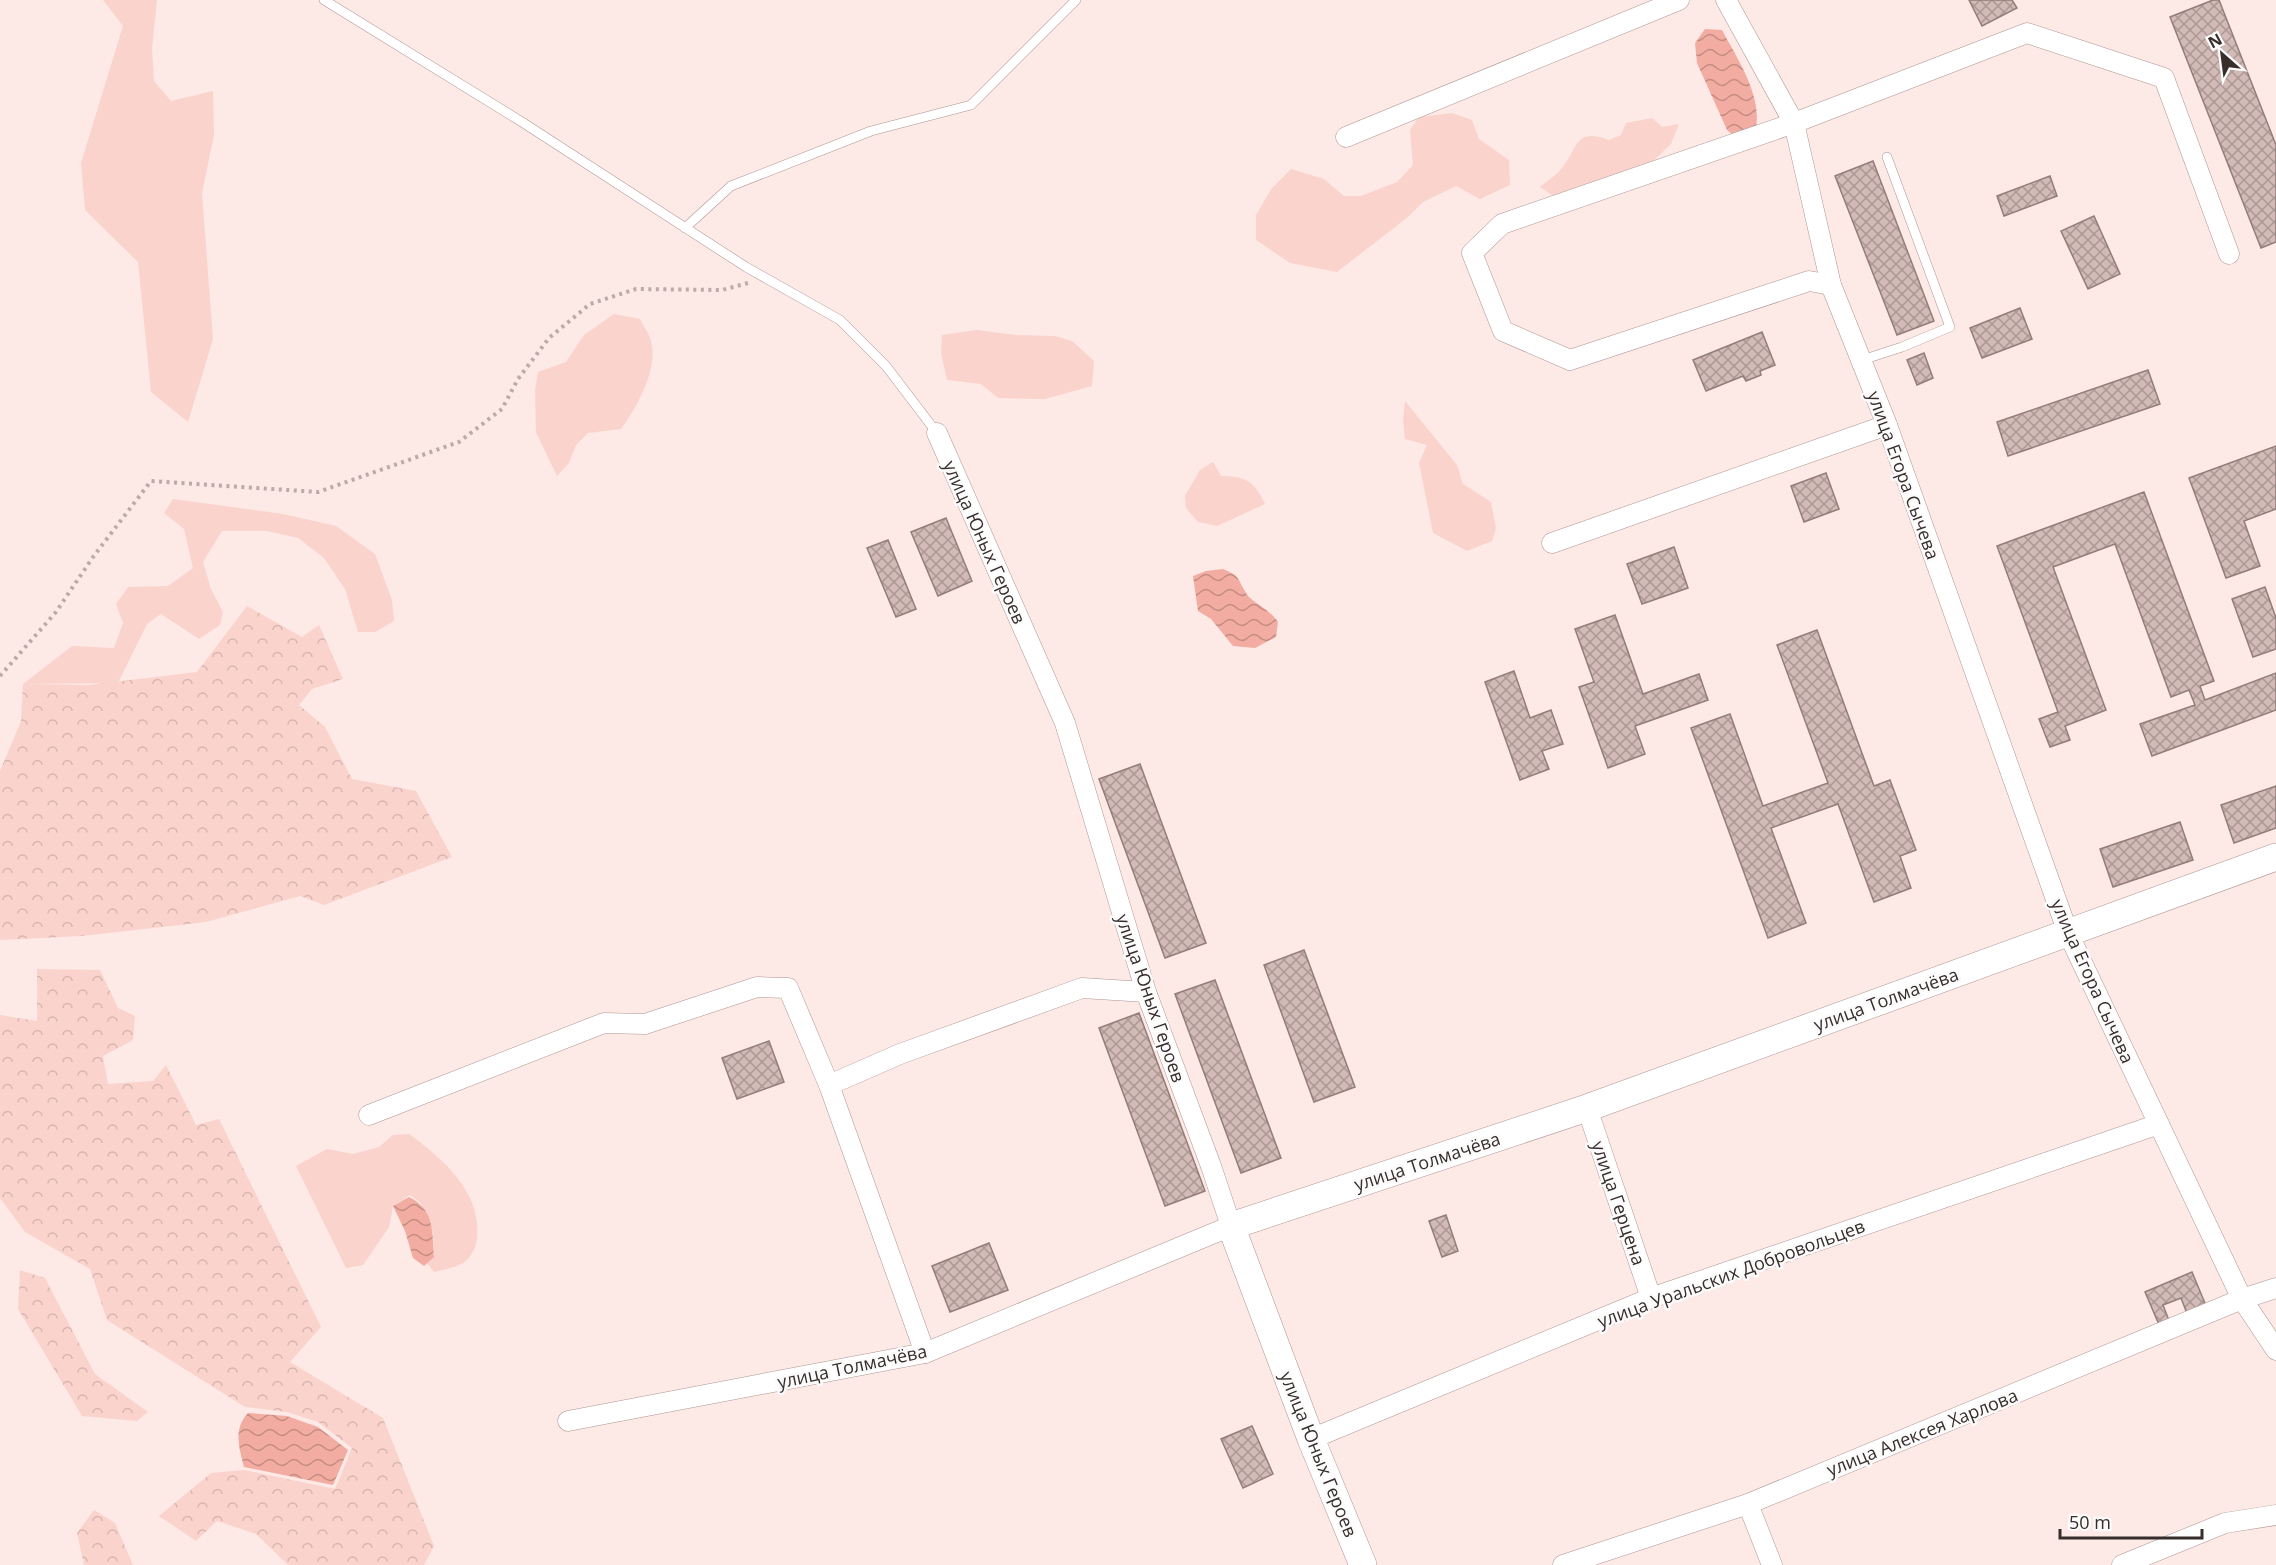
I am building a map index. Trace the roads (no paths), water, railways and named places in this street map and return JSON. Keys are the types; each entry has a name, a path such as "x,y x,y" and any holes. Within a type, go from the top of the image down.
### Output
{"street":[{"path":"1346,137 1679,0"},
{"name":"улица Егора Сычева","path":"1726,0 1794,123 1831,285 1887,425 2068,933 2242,1299 2276,1350"},
{"path":"1831,285 1809,280 1570,360 1503,331 1472,253 1502,224 1794,123 2027,33 2164,78 2229,255"},
{"path":"1552,543 1887,425"},
{"name":"улица Юных Героев","path":"937,433 1065,723 1146,993 1311,1439 1363,1565"},
{"name":"улица Толмачёва","path":"568,1421 925,1353 1231,1226 1587,1108 2276,857"},
{"path":"369,1115 604,1023 645,1024 757,987 788,988 829,1085 925,1353"},
{"path":"829,1085 900,1054 1082,988 1146,993"},
{"name":"улица Герцена","path":"1587,1108 1651,1298"},
{"name":"улица Уральских Добровольцев","path":"1311,1439 1651,1298 2159,1124"},
{"name":"улица Алексея Харлова","path":"1563,1565 1748,1504 2242,1299 2276,1288"},
{"path":"1748,1504 1772,1565"},
{"path":"2122,1565 2225,1523 2276,1515"}],"lane":[{"path":"324,0 522,122 766,279 840,320 886,366 937,433"},
{"path":"686,228 731,186 871,131 971,105 1077,0"},
{"path":"1862,360 1902,347 1950,327 1887,157"}],"water":[{"path":"1705,29 1722,30 1741,66 1755,103 1756,129 1733,135 1727,130 1697,63 1695,43"},
{"path":"1223,569 1236,576 1249,597 1275,618 1278,622 1276,637 1255,648 1233,646 1211,619 1198,611 1193,576 1206,571"},
{"path":"409,1197 424,1208 432,1230 434,1257 424,1266 413,1258 405,1231 393,1206"},
{"path":"248,1413 287,1416 318,1427 348,1450 333,1485 244,1467 238,1438 240,1425"}]}
